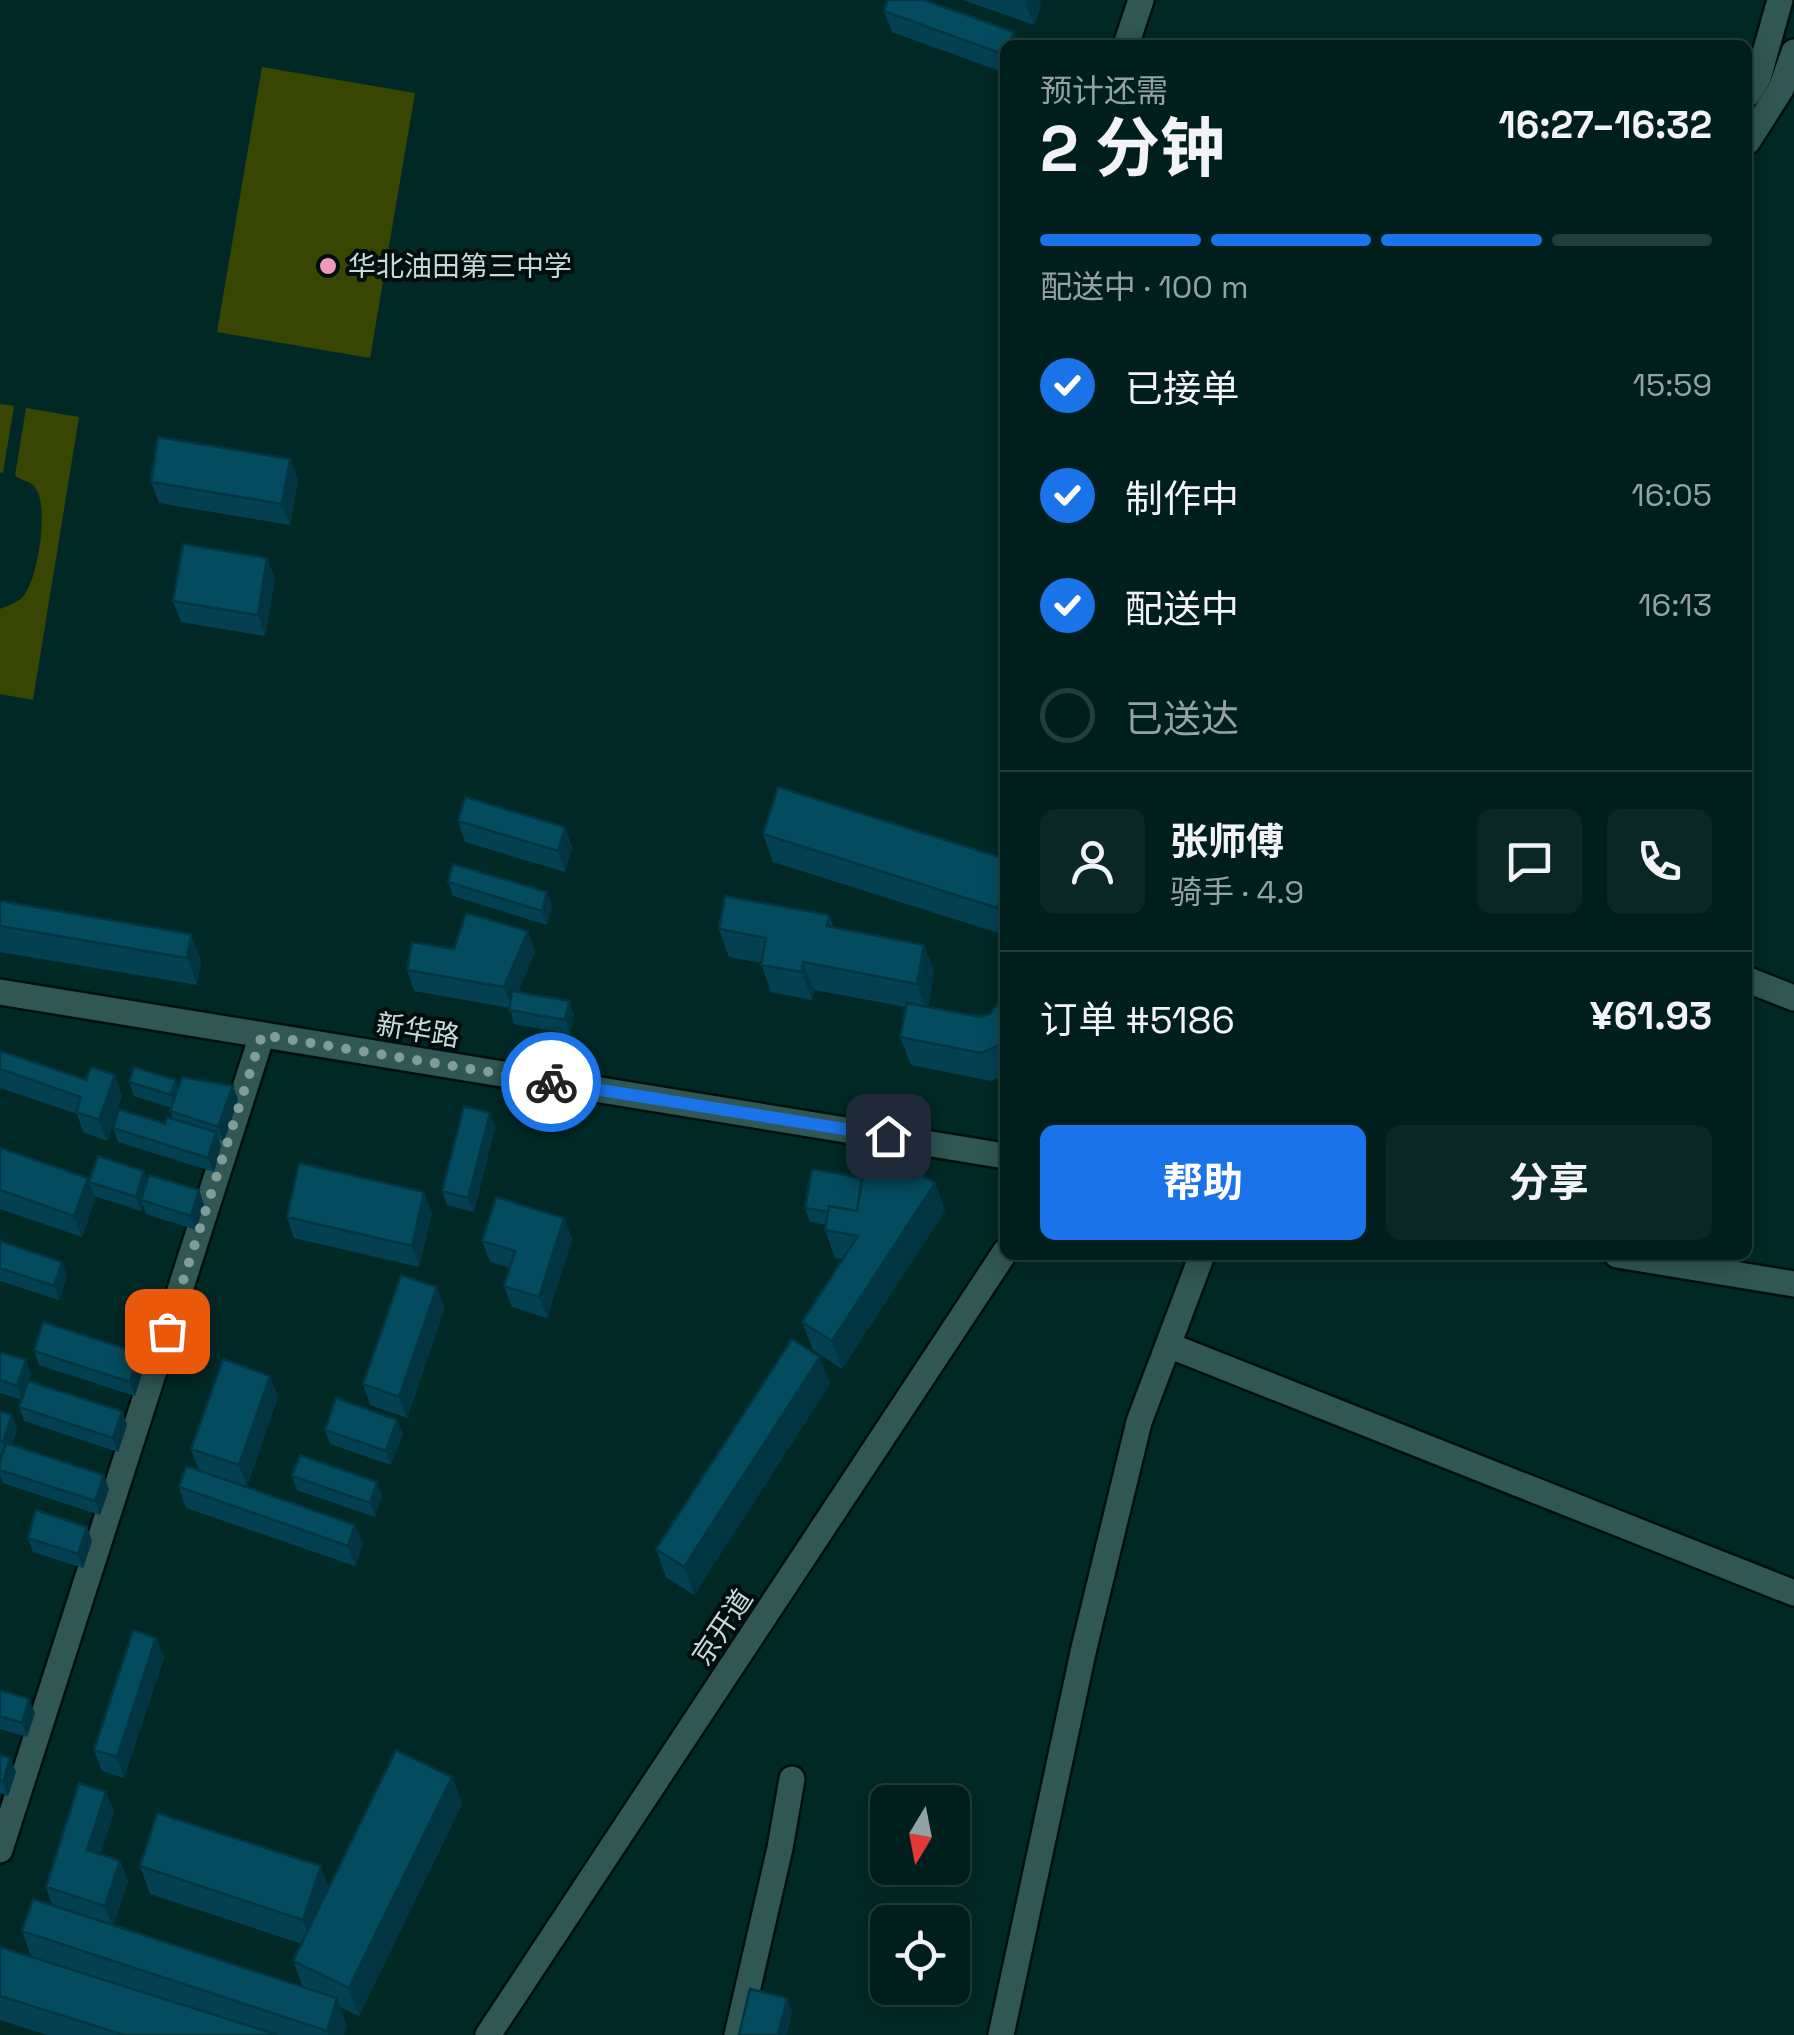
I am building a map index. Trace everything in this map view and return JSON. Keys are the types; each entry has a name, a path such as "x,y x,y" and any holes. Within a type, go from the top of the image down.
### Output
{"street":[{"path":"1128,40 1141,0"},
{"path":"1752,88 1780,0"},
{"path":"1752,135 1781,89 1794,52"},
{"path":"1752,982 1794,998"},
{"name":"新华路","path":"0,992 1000,1155"},
{"path":"0,1850 262,1035"},
{"name":"京开道","path":"488,2035 1000,1260"},
{"path":"1000,2035 1084,1648 1139,1422 1200,1260"},
{"path":"1648,1260 1794,1284"},
{"path":"1168,1345 1794,1593"},
{"path":"737,2035 792,1780"}],"green space":[{"path":"262,67 415,93 370,358 217,332"},
{"path":"0,404 14,406 0,473"},
{"path":"26,408 79,417 33,700 0,694 0,609 20,600 28,589 42,527 36,489 15,476"}],"building":[{"path":"888,0 924,0 1014,32 1011,40 1000,40 1000,53 884,11"},
{"path":"158,437 290,459 282,504 151,482"},
{"path":"183,544 267,558 258,615 173,601"},
{"path":"778,787 1000,857 1000,899 997,908 763,834"},
{"path":"465,797 565,827 558,851 458,821"},
{"path":"453,864 547,892 542,911 448,882"},
{"path":"725,896 829,915 827,926 924,945 917,984 803,962 802,972 761,965 766,938 719,929"},
{"path":"0,901 191,934 187,958 0,926"},
{"path":"466,913 528,931 504,987 407,970 412,942 454,949"},
{"path":"512,991 569,1001 565,1020 509,1010"},
{"path":"1000,1000 1000,1045 981,1053 900,1037 907,1003 981,1017 991,1013"},
{"path":"0,1051 86,1080 91,1067 115,1075 99,1120 76,1112 81,1097 0,1069"},
{"path":"134,1067 176,1080 171,1095 129,1082"},
{"path":"182,1077 233,1086 218,1127 170,1111"},
{"path":"464,1106 490,1113 468,1198 442,1191"},
{"path":"119,1109 165,1124 167,1117 216,1132 208,1158 113,1128"},
{"path":"0,1148 88,1178 74,1216 0,1190"},
{"path":"98,1156 144,1171 136,1197 89,1182"},
{"path":"866,1157 905,1164 935,1183 832,1341 802,1322 858,1236 825,1230 829,1206 857,1211"},
{"path":"299,1163 424,1192 412,1246 287,1217"},
{"path":"812,1169 862,1178 857,1211 829,1206 828,1212 805,1208"},
{"path":"149,1175 199,1190 191,1216 141,1200"},
{"path":"496,1197 564,1218 539,1297 504,1286 515,1251 482,1241"},
{"path":"0,1241 62,1262 54,1286 0,1268"},
{"path":"401,1275 437,1287 399,1397 363,1384"},
{"path":"43,1322 139,1353 130,1382 34,1351"},
{"path":"792,1339 820,1357 684,1567 656,1549"},
{"path":"0,1352 26,1360 17,1386 0,1380"},
{"path":"223,1359 270,1376 239,1465 191,1449"},
{"path":"28,1381 122,1411 113,1438 19,1407"},
{"path":"336,1398 397,1420 386,1451 325,1430"},
{"path":"0,1411 12,1415 3,1442 0,1441"},
{"path":"6,1443 104,1475 95,1501 0,1470"},
{"path":"300,1455 377,1482 370,1503 292,1476"},
{"path":"186,1466 355,1525 348,1546 179,1487"},
{"path":"36,1510 87,1527 78,1554 28,1538"},
{"path":"133,1630 156,1638 117,1757 94,1750"},
{"path":"0,1690 29,1699 22,1723 0,1716"},
{"path":"396,1750 452,1777 349,1988 293,1961"},
{"path":"0,1755 10,1758 3,1782 0,1781"},
{"path":"79,1783 106,1792 87,1850 120,1861 105,1906 46,1887"},
{"path":"157,1813 321,1866 303,1920 140,1866"},
{"path":"33,1899 337,1998 327,2031 22,1931"},
{"path":"0,1947 278,2035 124,2035 0,1996"},
{"path":"750,1989 787,1998 778,2035 739,2035"}],"way so far":[{"path":"167,1331 262,1035 551,1082"}],"place":[{"name":"华北油田第三中学","path":"328,266"}],"route":[{"path":"551,1082 888,1136"}]}
